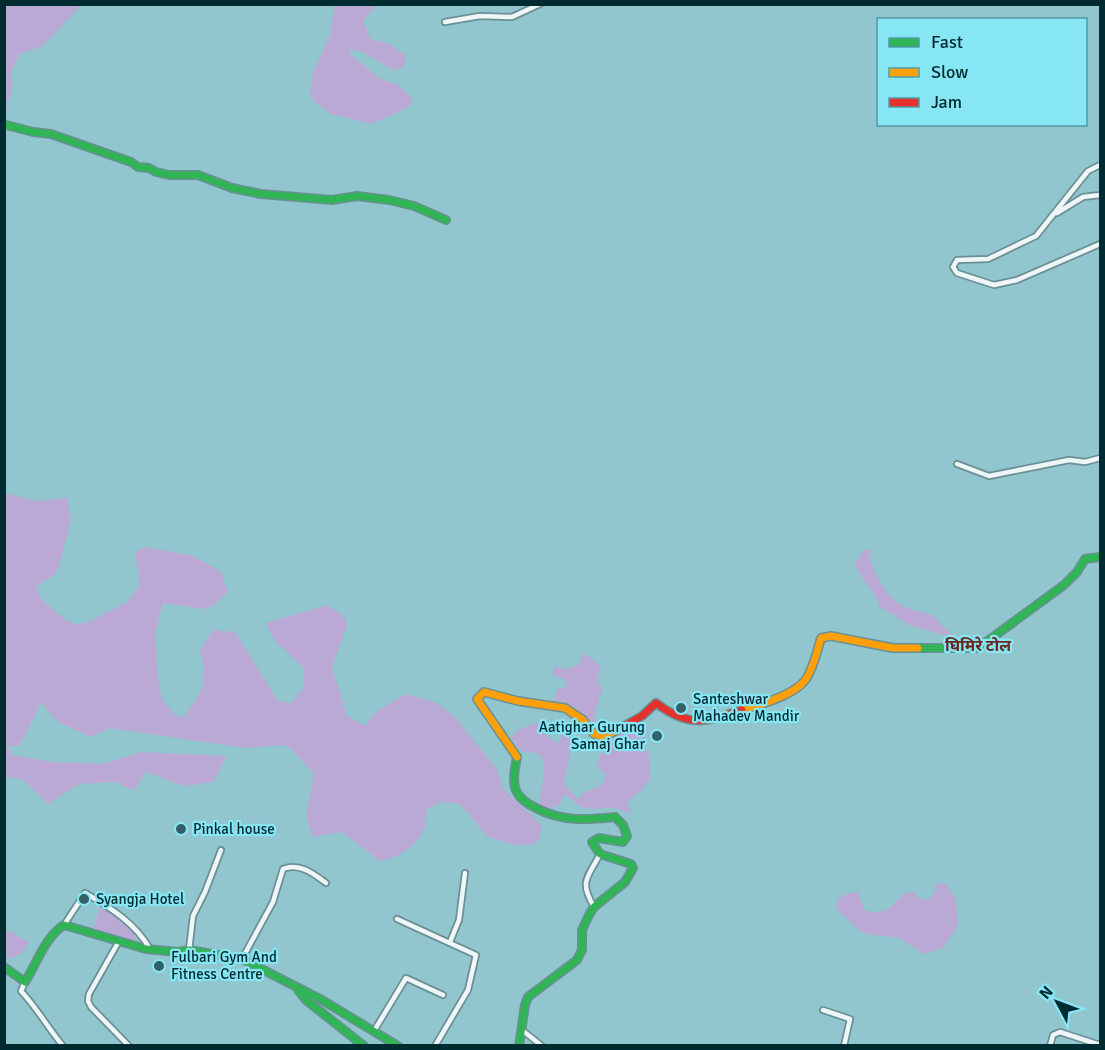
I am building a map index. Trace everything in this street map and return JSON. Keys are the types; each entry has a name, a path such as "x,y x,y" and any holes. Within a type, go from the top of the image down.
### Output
{"street":[{"path":"445,22 489,15 512,17 540,4"},
{"path":"6,125 51,134 131,162 138,167 169,175 198,175 232,188 261,194 332,200 357,196 388,201 414,206 446,220"},
{"path":"1101,165 1088,171 1036,236 988,259 957,260 953,267 957,273 994,285 1017,280 1101,244"},
{"path":"1055,214 1083,197 1101,195"},
{"path":"957,464 989,476 1069,460 1076,463 1101,458"},
{"path":"519,1046 528,997 577,960 582,950 582,930 594,907 625,882 633,868 631,864 600,854 592,842 599,838 623,842 627,836 623,825 615,816 566,821 554,818 532,806 517,794 514,781 517,756 477,699 484,692 565,708 583,720 594,734 604,737 642,716 656,703 675,718 693,722 707,720 793,691 804,683 821,638 831,636 893,648 978,648 1064,585 1077,572 1085,559 1101,557"},
{"path":"189,950 193,916 221,850"},
{"path":"594,907 585,891 586,877 600,854"},
{"path":"242,959 273,902 284,869 291,866 303,868 326,884"},
{"path":"450,942 459,921 465,873"},
{"path":"63,1046 48,1028 38,1010 21,991 53,935 59,927 64,925 85,893 112,908 141,933 150,949"},
{"path":"397,919 476,955 468,990 435,1046"},
{"path":"64,925 150,949 173,953 189,950 242,959 322,1000 398,1046"},
{"path":"119,941 90,993 88,1001 91,1007 129,1046"},
{"path":"4,967 25,982"},
{"path":"374,1031 406,978 443,995"},
{"path":"297,988 306,1000 364,1046"},
{"path":"824,1010 850,1019 844,1046"},
{"path":"522,1030 542,1046"},
{"path":"1050,1046 1053,1035 1060,1032 1101,1045"}],"shaded area":[{"path":"5,4 82,5 42,46 20,54 11,72 12,89 5,114"},
{"path":"335,5 377,5 363,21 371,39 390,44 406,56 404,66 395,71 360,51 350,50 350,54 379,78 398,85 413,98 409,107 371,124 331,114 314,102 310,93 313,73 330,36"},
{"path":"5,493 35,501 67,498 71,519 60,563 55,575 36,586 42,600 66,620 75,624 86,623 126,603 140,586 135,552 145,547 194,556 221,572 228,592 213,606 204,609 163,603 155,635 158,679 162,699 174,714 183,718 200,693 204,671 200,650 213,630 235,632 278,701 291,703 304,688 304,668 275,641 266,623 327,605 344,616 347,625 332,667 347,716 365,726 377,711 406,694 435,702 454,716 497,769 503,789 542,825 538,843 534,841 535,844 515,845 488,837 460,804 442,802 426,810 425,828 417,841 406,851 393,858 380,861 342,832 313,837 306,816 314,774 287,745 245,748 110,728 91,737 58,722 41,702 18,746 7,746 12,755 53,762 102,764 142,752 227,756 213,782 184,786 146,772 134,791 116,782 79,784 48,804 22,779 5,777"},
{"path":"870,549 872,565 880,582 891,597 905,607 934,617 952,633 953,640 944,635 909,625 879,606 854,565 863,551"},
{"path":"582,654 590,657 601,668 597,680 602,689 594,717 601,731 574,707 554,701 558,688 565,689 565,679 552,675 555,667 566,669 580,664"},
{"path":"538,722 543,723 549,737 557,743 561,740 560,724 569,730 576,740 578,746 569,750 564,784 578,799 584,793 603,784 606,774 599,768 597,762 610,741 641,722 647,723 646,733 641,742 649,754 650,779 641,791 628,801 632,814 615,808 583,808 568,795 563,796 560,805 541,808 544,773 542,759 538,753 525,752 518,748 511,737 518,730"},
{"path":"937,883 946,884 956,900 958,922 955,931 943,948 924,954 899,938 867,934 858,930 836,908 839,897 857,891 865,910 882,912 913,891 919,899 929,900 935,892"},
{"path":"101,906 136,933 135,941 93,928"},
{"path":"5,929 29,942 22,953 9,959 5,954"}],"traffic: fast":[{"path":"6,125 51,134 131,162 138,167 169,175 198,175 232,188 261,194 332,200 357,196 389,200 414,206 446,220"},
{"path":"918,648 978,648 1064,585 1077,572 1085,559 1100,557"},
{"path":"517,757 515,786 522,799 546,813 565,818 615,817 623,825 627,836 623,842 599,838 592,842 600,854 631,864 633,868 625,882 594,907 589,915 582,930 582,950 577,960 528,997 519,1046"},
{"path":"4,967 25,982 46,943 64,925 146,949 178,952 189,950 242,959 322,1000 398,1046"},
{"path":"298,990 306,1000 364,1046"}],"traffic: slow":[{"path":"742,710 777,699 801,685 811,669 821,638 831,636 893,648 918,648"},
{"path":"517,757 477,699 484,692 518,701 565,708 583,720 594,734 604,737 617,730"}],"traffic: jam":[{"path":"617,730 642,716 656,703 678,716 697,720 707,720 742,710"}],"place":[{"name":"Santeshwar Mahadev Mandir","path":"681,708"},
{"name":"Aatighar Gurung Samaj Ghar","path":"657,736"},
{"name":"Pinkal house","path":"181,829"},
{"name":"Syangja Hotel","path":"84,899"},
{"name":"Fulbari Gym And Fitness Centre","path":"159,966"}],"district":[{"name":"घिमिरे टोल","path":"978,646"}]}
